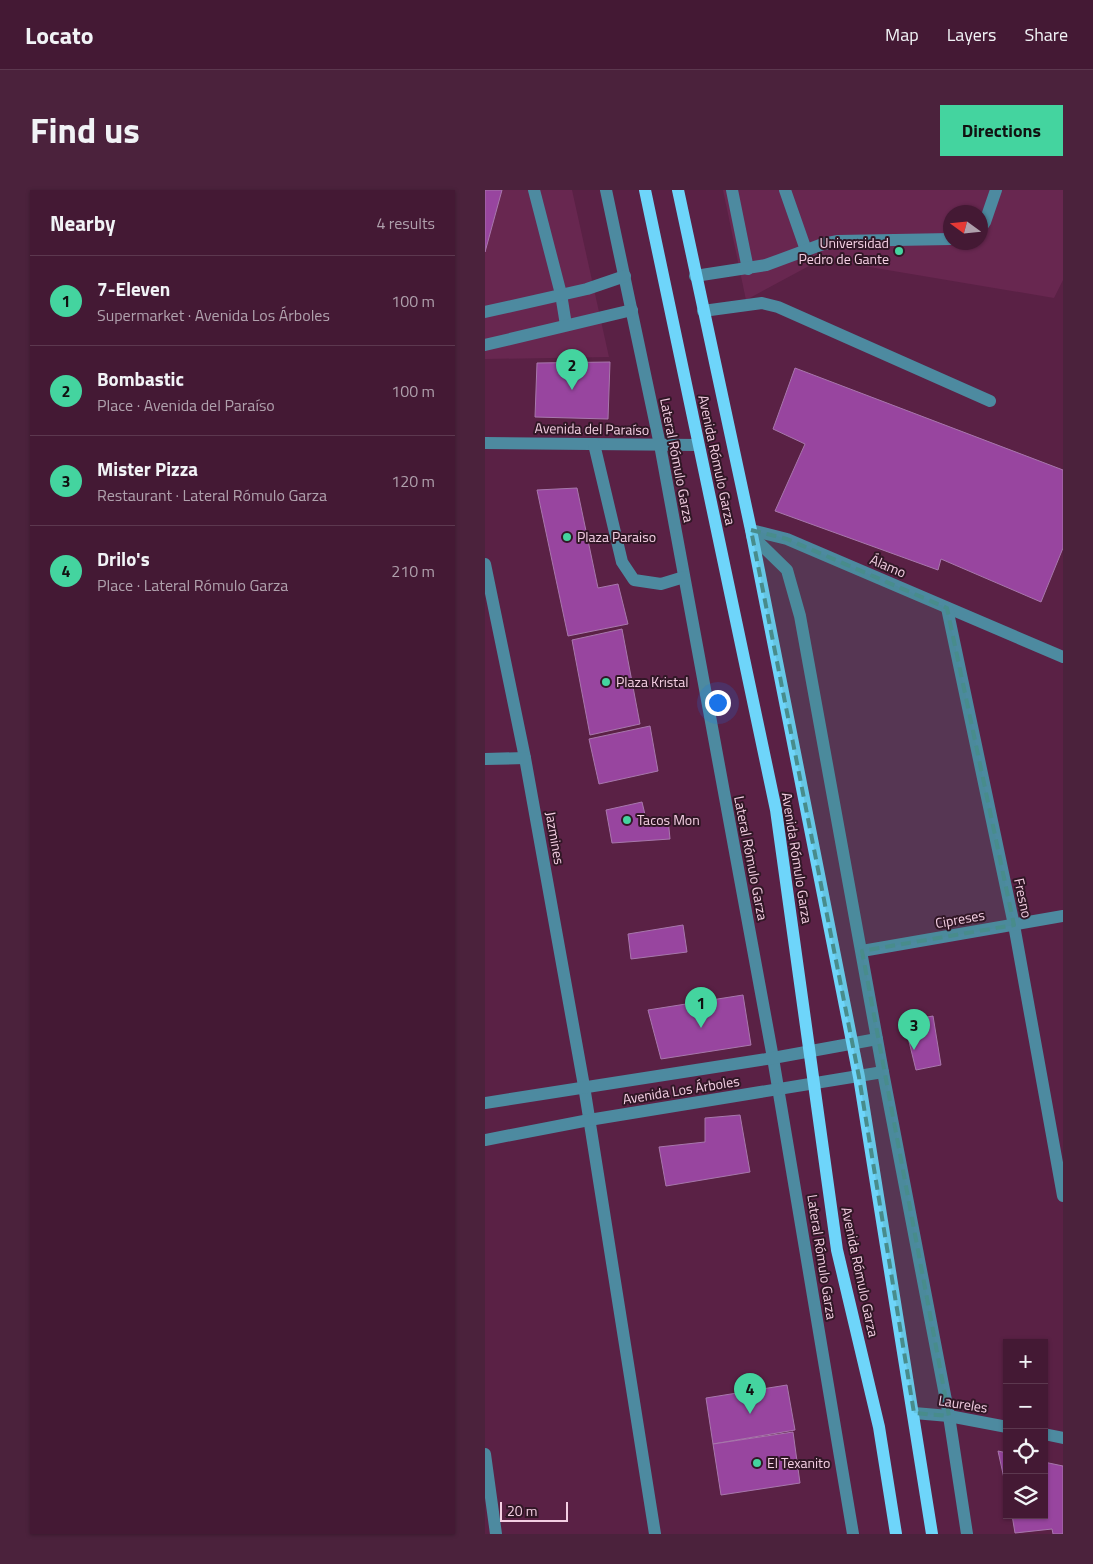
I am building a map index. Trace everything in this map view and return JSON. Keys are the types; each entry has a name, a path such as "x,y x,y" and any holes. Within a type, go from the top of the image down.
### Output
{"main road":[{"name":"Avenida Rómulo Garza","path":"645,190 776,810 837,1250 879,1427 896,1534"},
{"name":"Avenida Rómulo Garza","path":"678,190 751,533 859,1077 932,1534"}],"street":[{"path":"535,190 567,325"},
{"name":"Lateral Rómulo Garza","path":"606,190 660,445 779,1089 853,1534"},
{"path":"732,190 748,269"},
{"path":"785,190 806,250"},
{"path":"988,214 997,190"},
{"path":"695,276 776,263 806,250 838,241 943,239"},
{"path":"485,312 587,289 625,276"},
{"path":"703,311 762,304 778,307 990,400"},
{"path":"485,345 632,310"},
{"name":"Avenida del Paraíso","path":"485,443 698,445"},
{"path":"594,444 622,562 634,580 661,584 684,578"},
{"path":"751,533 787,570 800,616 883,1072 949,1416 967,1534"},
{"name":"Álamo","path":"751,533 787,539 1063,657"},
{"name":"Jazmines","path":"485,564 488,599 525,758 584,1086 655,1534"},
{"name":"Fresno","path":"947,608 1014,925 1063,1196"},
{"path":"485,759 525,758"},
{"name":"Cipreses","path":"862,951 1063,916"},
{"name":"Avenida Los Árboles","path":"485,1104 584,1086 773,1058 877,1038"},
{"name":"Avenida Los Árboles","path":"485,1140 589,1120 883,1072"},
{"name":"Laureles","path":"913,1413 949,1416 1003,1426"},
{"path":"1048,1435 1063,1438"},
{"path":"485,1454 496,1534"}],"highlighted area":[{"path":"751,530 787,539 947,608 1014,925 862,951 949,1416 914,1413 859,1077"}],"shaded area":[{"path":"485,190 572,190 609,357 485,359"},
{"name":"Universidad Pedro de Gante","path":"723,190 1063,190 1063,280 1054,298 822,259 746,300"}],"building":[{"path":"485,190 502,190 485,252"},
{"path":"610,362 608,419 535,417 537,363"},
{"path":"795,368 1063,470 1063,548 1041,602 941,559 938,570 775,511 805,444 773,429"},
{"name":"Plaza Paraiso","path":"577,488 598,588 618,584 628,624 568,636 537,490"},
{"name":"Plaza Kristal","path":"622,629 640,724 590,735 572,640"},
{"path":"650,726 658,771 599,784 589,739"},
{"name":"Tacos Mon","path":"642,802 647,823 668,818 670,839 612,843 606,810"},
{"path":"683,925 687,952 631,959 628,934"},
{"path":"743,995 751,1045 661,1059 648,1010"},
{"path":"933,1016 941,1065 916,1070 904,1021"},
{"path":"740,1115 750,1172 666,1186 659,1147 705,1142 705,1118"},
{"path":"787,1385 795,1430 713,1444 706,1398"},
{"name":"El Texanito","path":"793,1432 800,1483 721,1495 713,1444"},
{"path":"998,1451 1003,1452 1003,1474"},
{"path":"1048,1463 1063,1466 1063,1534 1053,1534 1052,1529 1015,1533 1013,1519 1048,1519"}],"place":[{"name":"Universidad Pedro de Gante","path":"899,251"},
{"name":"Bombastic","path":"572,390"},
{"name":"Plaza Paraiso","path":"567,537"},
{"name":"Plaza Kristal","path":"606,682"},
{"name":"Tacos Mon","path":"627,820"},
{"name":"7-Eleven","path":"701,1028"},
{"name":"Mister Pizza","path":"914,1050"},
{"name":"Drilo's","path":"750,1414"},
{"name":"El Texanito","path":"757,1463"}]}
